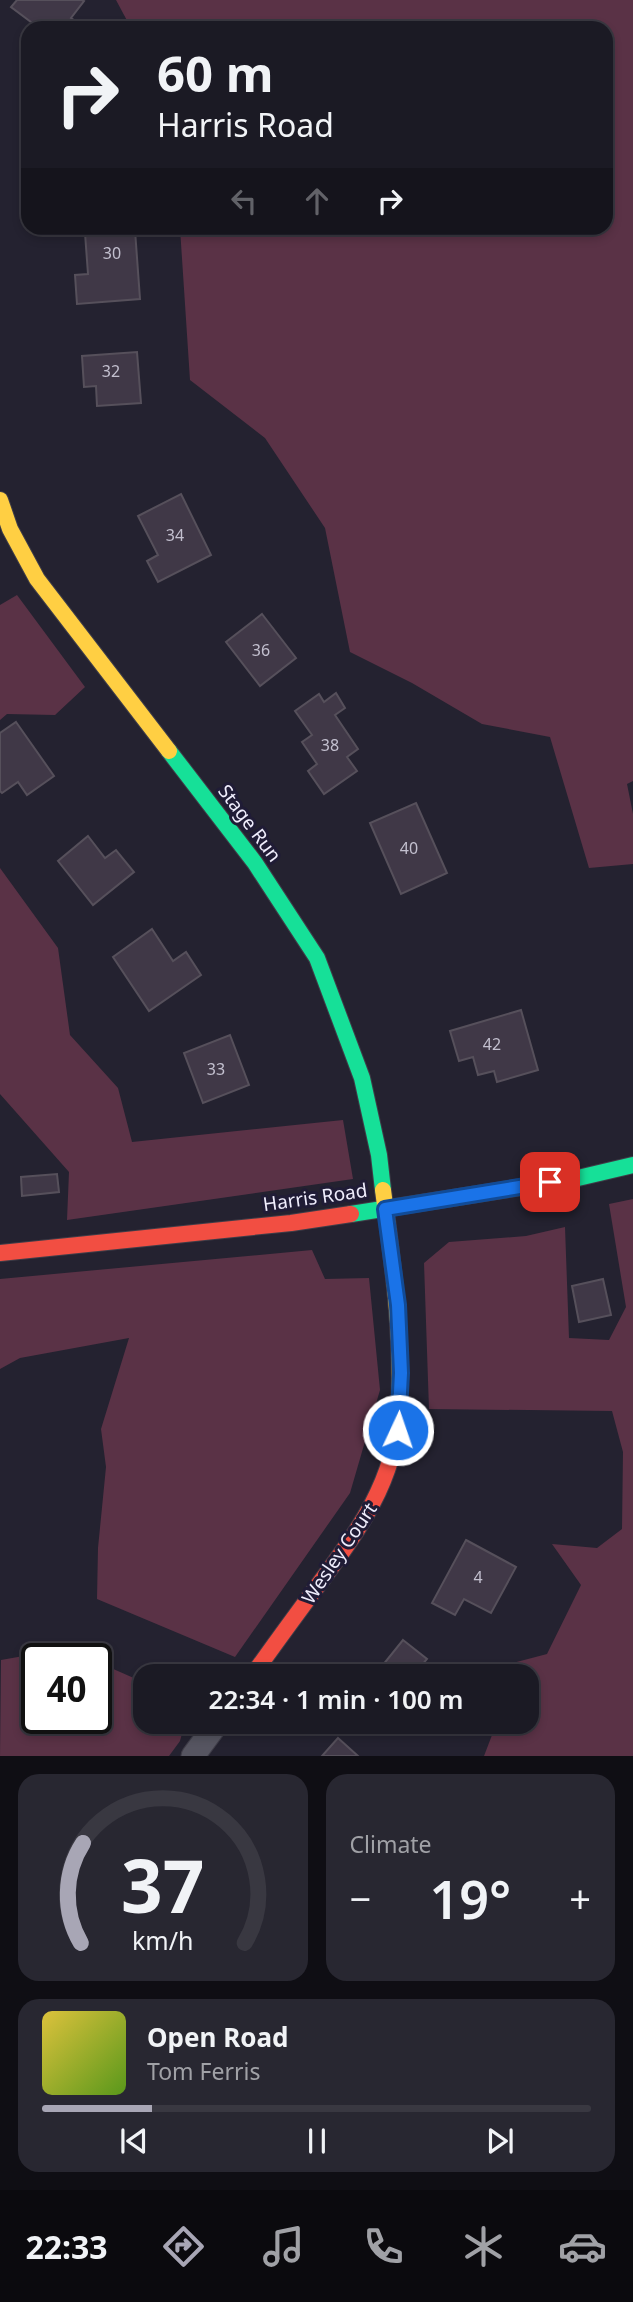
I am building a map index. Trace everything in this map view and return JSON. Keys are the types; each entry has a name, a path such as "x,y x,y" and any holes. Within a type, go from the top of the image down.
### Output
{"street":[{"name":"Stage Run","path":"0,500 10,529 37,579 255,863 317,958 362,1078 379,1155 385,1209"},
{"name":"Harris Road","path":"0,1253 291,1223 578,1178 633,1165"},
{"name":"Wesley Court","path":"261,1664 362,1525 385,1479 398,1430 401,1373 398,1305 385,1209"},
{"path":"193,1756 209,1734"}],"shaded area":[{"path":"116,0 633,0 633,781 627,784 633,814 633,864 589,868 550,737 482,724 412,683 350,652 325,528 265,438 190,380 180,235 613,235 613,21 127,21"},
{"path":"17,595 85,687 55,715 7,714 0,720 0,605"},
{"path":"0,868 58,948 70,1035 118,1088 132,1142 343,1120 353,1179 67,1220 69,1172 0,1094"},
{"path":"633,1199 633,1756 484,1756 492,1734 539,1734 539,1664 509,1664 547,1654 581,1585 552,1544 597,1548 622,1529 623,1452 612,1411 429,1409 424,1263 449,1242 526,1236 565,1227 569,1338 609,1340 626,1307 609,1204"},
{"path":"312,1250 325,1279 369,1278 380,1390 350,1493 235,1657 97,1599 98,1548 106,1467 101,1429 129,1338 20,1358 0,1369 0,1279"},
{"path":"21,1656 21,1734 112,1734 112,1668 133,1678 133,1734 182,1734 180,1741 169,1756 0,1756 1,1660"}],"building":[{"path":"17,0 84,1 71,18 75,21 30,21 11,7"},
{"path":"85,235 135,235 140,299 77,304 75,275 88,274"},
{"path":"137,352 141,403 97,406 96,386 84,387 82,356"},
{"path":"181,494 211,555 158,582 147,561 158,555 138,516"},
{"path":"262,614 296,658 260,686 226,642"},
{"path":"336,693 345,708 335,715 358,749 347,757 357,771 324,794 308,771 317,764 302,742 312,735 295,711 319,694 324,702"},
{"path":"16,722 54,776 27,795 18,782 2,793 0,791 0,733"},
{"path":"416,803 447,873 401,894 370,823"},
{"path":"88,836 105,858 116,850 134,872 93,905 58,861"},
{"path":"152,929 173,961 186,952 201,975 149,1011 113,957"},
{"path":"521,1010 538,1070 497,1082 494,1071 478,1075 473,1057 459,1061 450,1031"},
{"path":"230,1035 249,1085 203,1103 184,1053"},
{"path":"57,1174 59,1192 22,1196 21,1177"},
{"path":"603,1279 611,1315 579,1322 572,1286"},
{"path":"466,1540 516,1567 491,1613 464,1599 455,1615 432,1603"},
{"path":"403,1640 427,1659 423,1664 384,1664"},
{"path":"338,1738 358,1756 322,1756"}],"traffic: fast":[{"path":"169,751 255,863 317,958 362,1078 379,1155 383,1190"},
{"path":"351,1214 578,1178 633,1165"}],"traffic: slow":[{"path":"0,500 10,529 37,579 169,751"},
{"path":"383,1190 398,1328 399,1412"}],"traffic: jam":[{"path":"0,1253 291,1223 351,1214"},
{"path":"261,1664 347,1544 372,1504 390,1461 399,1412"}],"route":[{"path":"398,1430 401,1373 398,1305 385,1209 550,1182"}]}
